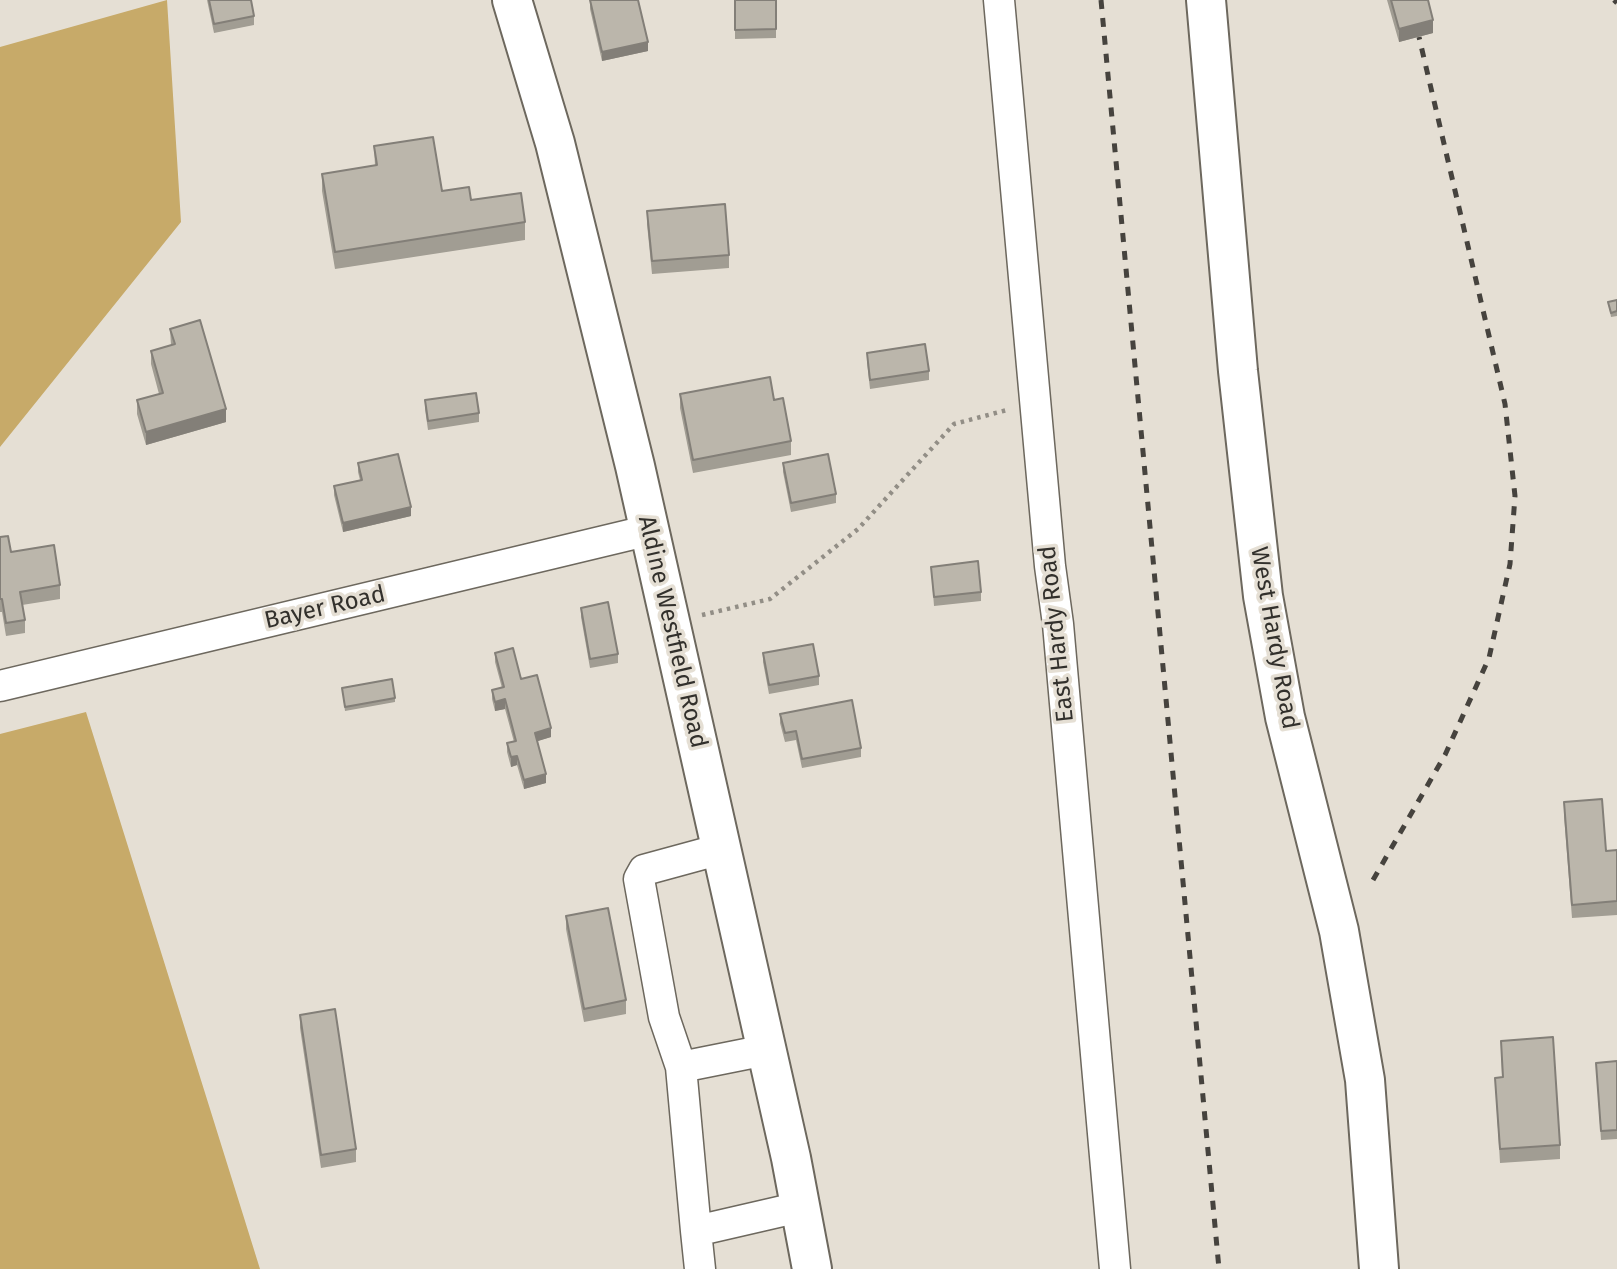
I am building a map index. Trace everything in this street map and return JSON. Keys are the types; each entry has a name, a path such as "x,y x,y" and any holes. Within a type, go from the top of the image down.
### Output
{"main road":[{"name":"Aldine Westfield Road","path":"512,0 555,143 650,530 812,1269"},
{"name":"West Hardy Road","path":"1206,0 1238,371 1263,596 1285,717 1339,932 1365,1080 1379,1269"}],"street":[{"name":"East Hardy Road","path":"999,0 1115,1269"},
{"name":"Bayer Road","path":"0,686 650,530"},
{"path":"700,1269 681,1067 664,1017 639,879 644,870 721,849"},
{"path":"681,1067 766,1050"},
{"path":"696,1231 800,1207"}],"path":[{"path":"670,622 770,598 858,528 954,424 1035,403"}],"shaded area":[{"path":"167,0 181,222 0,447 0,47"},
{"path":"86,712 260,1269 0,1269 0,734"}],"building":[{"path":"209,0 251,0 254,16 214,24"},
{"path":"590,0 638,0 648,42 602,52"},
{"path":"735,0 776,0 776,29 735,30"},
{"path":"1391,0 1428,0 1433,20 1399,29"},
{"path":"433,137 442,191 469,187 471,200 521,193 525,222 335,252 322,174 377,165 374,146"},
{"path":"725,204 729,255 652,261 647,211"},
{"path":"1617,300 1617,311 1611,313 1608,302"},
{"path":"200,320 226,409 146,432 137,400 163,393 151,351 175,344 170,329"},
{"path":"925,344 929,371 870,380 867,353"},
{"path":"770,377 774,400 783,398 791,441 693,460 680,394"},
{"path":"476,393 479,413 428,421 425,400"},
{"path":"398,454 411,507 343,523 334,486 362,480 358,463"},
{"path":"828,454 836,494 791,503 783,463"},
{"path":"8,536 11,552 54,545 60,585 20,592 25,620 6,623 0,599 0,537"},
{"path":"978,561 981,592 934,597 931,567"},
{"path":"608,602 618,654 590,659 581,608"},
{"path":"813,644 819,676 769,685 763,653"},
{"path":"513,648 521,679 537,675 551,728 535,733 546,774 524,780 517,756 511,757 507,743 516,741 505,699 495,702 492,690 504,687 495,653"},
{"path":"392,679 395,698 345,707 342,688"},
{"path":"852,700 861,748 802,759 796,731 785,733 780,714"},
{"path":"1602,799 1606,851 1617,850 1617,901 1572,905 1564,802"},
{"path":"608,908 626,1000 584,1009 566,916"},
{"path":"335,1009 356,1149 321,1155 300,1015"},
{"path":"1553,1037 1560,1145 1500,1149 1495,1078 1503,1077 1501,1041"},
{"path":"1617,1061 1617,1130 1601,1131 1596,1063"}],"railway":[{"path":"1101,0 1219,1269"},
{"path":"1614,0 1617,3"},
{"path":"1373,880 1445,755 1489,658 1510,564 1515,496 1505,404 1419,37"}]}
